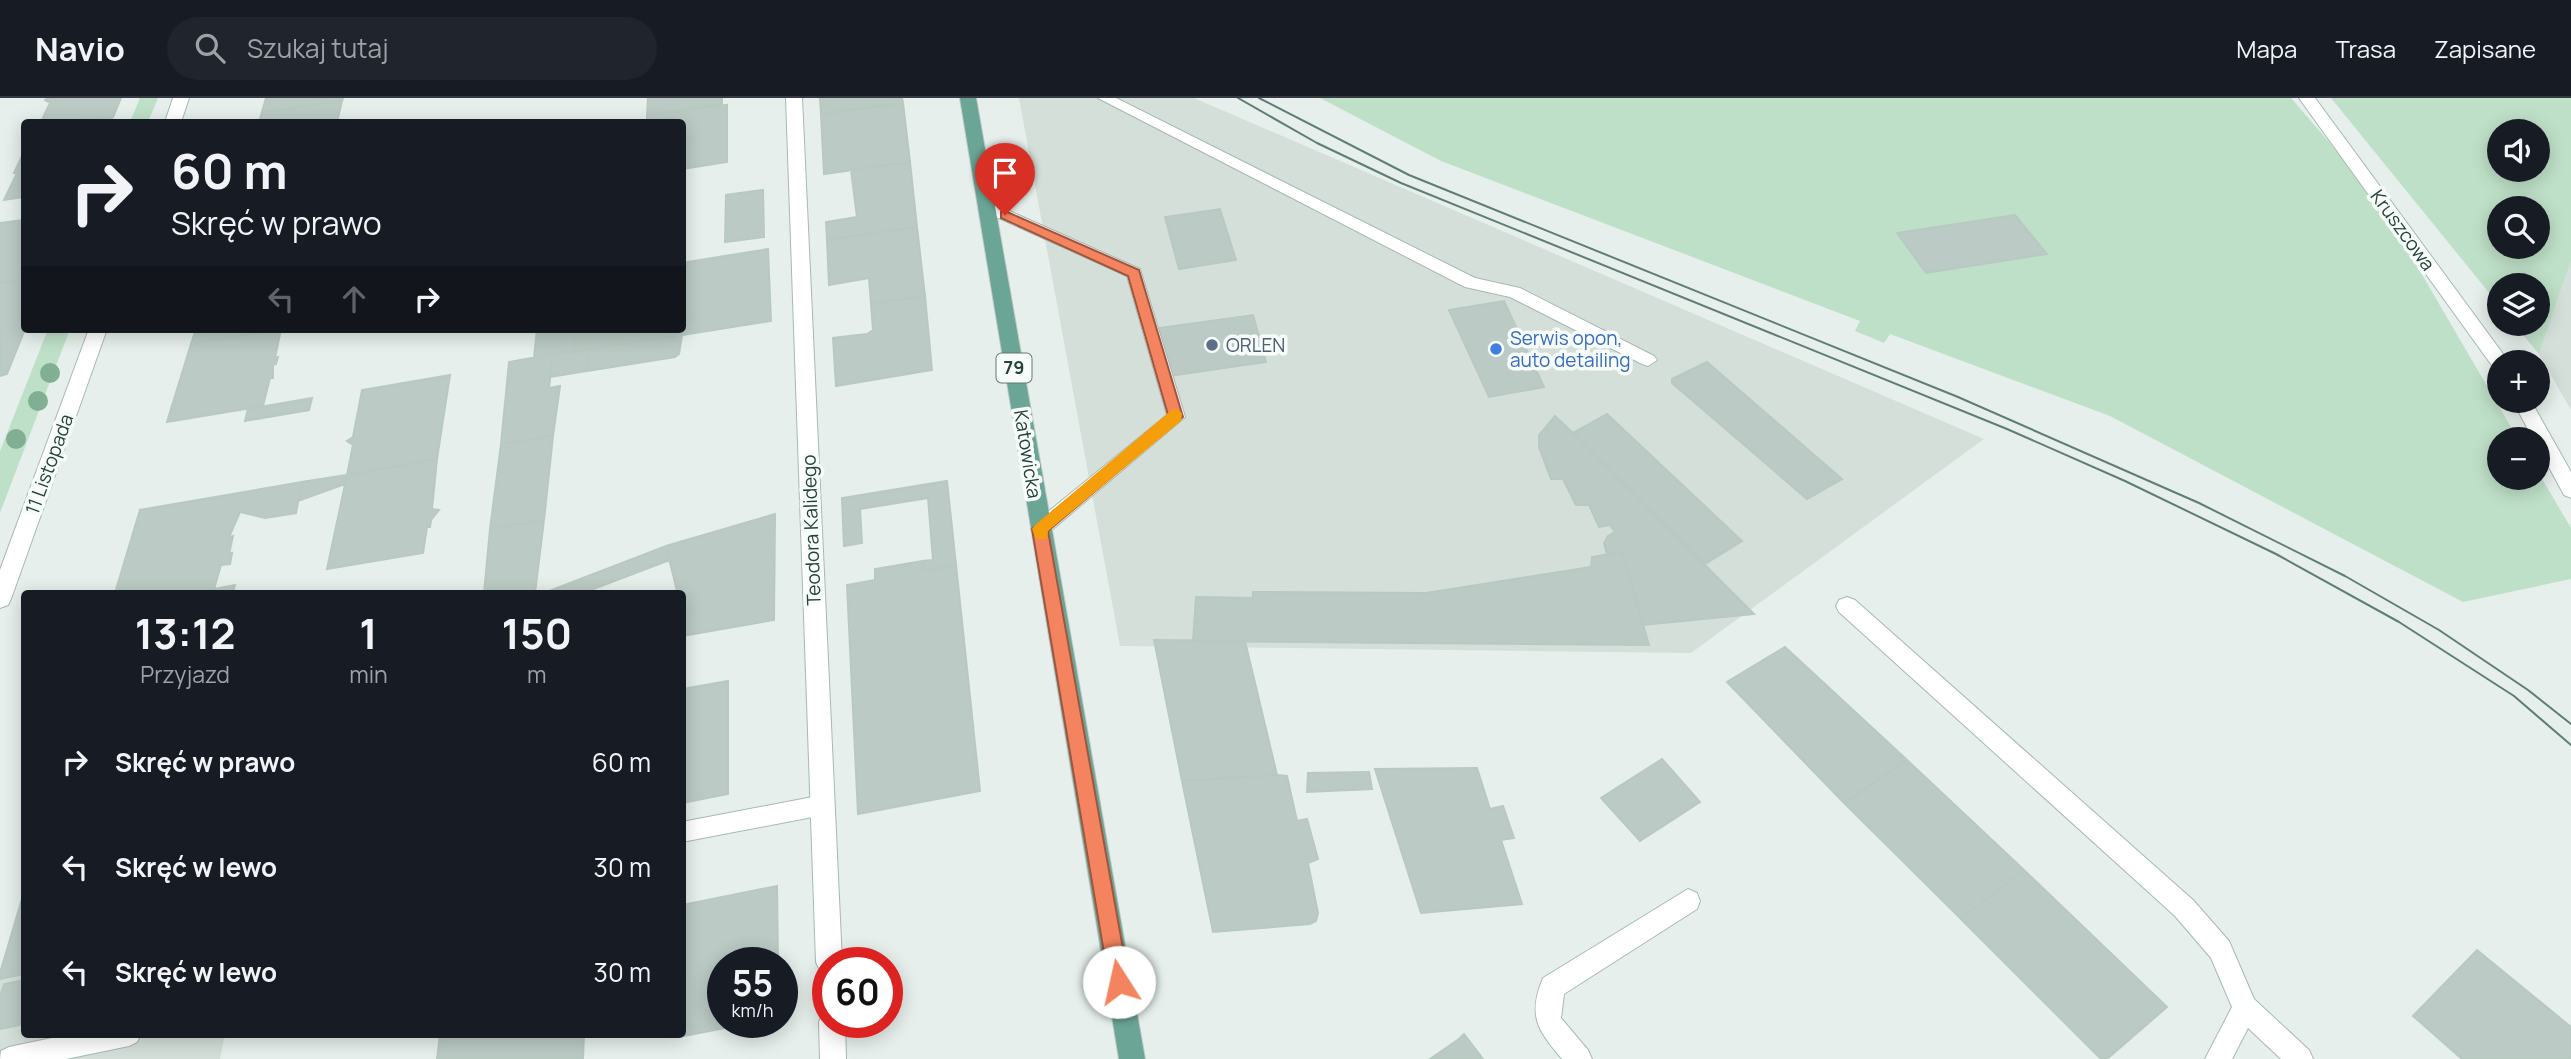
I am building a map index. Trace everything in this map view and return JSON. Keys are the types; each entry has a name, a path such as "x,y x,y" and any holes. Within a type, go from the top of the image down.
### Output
{"main road":[{"name":"Katowicka","path":"968,98 1132,1059"}],"street":[{"path":"174,119 181,98"},
{"name":"Teodora Kalidego","path":"794,98 828,947"},
{"name":"Kruszcowa","path":"2307,98 2491,350"},
{"name":"11 Listopada","path":"0,598 97,333"},
{"path":"2529,413 2571,490"},
{"path":"1847,606 2184,908 2220,950 2245,1008 2300,1059"},
{"path":"1578,1059 1548,1021 1552,988 1688,901"},
{"path":"2218,1059 2245,1008"},
{"path":"832,1038 833,1059"}],"lane":[{"path":"1105,98 1471,284 1514,292 1648,360"},
{"path":"987,206 1134,273 1175,417 1040,529"},
{"path":"686,831 823,805"},
{"path":"9,1059 75,1052 117,1038"}],"shaded area":[{"path":"1019,98 1194,98 1984,439 1691,653 1120,646"},
{"path":"2571,261 2571,410 2550,373 2550,350 2540,350 2545,336 2550,336 2550,322"},
{"path":"21,975 21,1038 224,1038 220,1059 0,1059 0,979"}],"green space":[{"path":"140,98 158,98 149,119 131,119"},
{"path":"1320,98 2291,98 2355,172 2386,213 2487,386 2487,413 2503,413 2511,427 2487,427 2487,490 2549,490 2571,528 2571,579 2463,602 2110,416 1890,334 1884,343 1855,331 1860,321 1441,161"},
{"path":"2331,98 2571,98 2571,261 2550,322 2550,273 2487,273 2487,290"},
{"path":"46,333 68,333 0,513 0,451"},
{"path":"2524,336 2545,336 2540,350 2536,350"}],"building":[{"path":"121,98 113,117 84,119 42,119 50,103 45,100"},
{"path":"266,98 343,98 342,101 262,112"},
{"path":"648,98 722,98 722,104 647,115"},
{"path":"820,98 902,98 903,103 821,114"},
{"path":"342,101 338,119 260,119 262,112"},
{"path":"903,103 910,162 824,174 821,114"},
{"path":"727,105 727,162 686,168 686,119 647,119 647,115"},
{"path":"21,158 21,197 4,200 17,173 14,173"},
{"path":"910,162 917,227 827,240 826,222 857,217 851,170"},
{"path":"763,190 764,237 725,242 726,195"},
{"path":"1220,209 1236,260 1179,269 1165,217"},
{"path":"2015,215 2047,254 1926,273 1897,233"},
{"path":"21,220 21,280 0,283 0,223"},
{"path":"917,227 925,296 871,304 869,278 829,285 827,240"},
{"path":"768,249 771,321 682,335 686,333 687,262"},
{"path":"21,280 21,333 23,333 7,374 0,376 0,283"},
{"path":"925,296 932,370 836,386 833,338 867,334 873,330 871,304"},
{"path":"1504,301 1544,387 1489,397 1449,310"},
{"name":"ORLEN","path":"1253,315 1266,362 1170,376 1159,328"},
{"path":"195,333 256,333 191,344"},
{"path":"257,333 280,333 275,358 278,357 273,365 273,378 270,378 263,406 167,422 191,344"},
{"path":"537,333 574,333 573,352 534,357"},
{"path":"574,333 643,333 644,341 573,352"},
{"path":"643,333 683,333 682,335 644,341"},
{"path":"682,335 679,354 675,357 587,371 590,349"},
{"path":"590,349 587,371 550,377 553,354"},
{"path":"553,354 549,388 560,386 553,436 501,444 509,362"},
{"path":"1707,362 1842,479 1807,499 1672,383 1672,379"},
{"path":"450,375 437,459 347,475 353,445 347,441 353,437 362,390"},
{"path":"312,398 309,410 245,421 248,409"},
{"path":"1607,414 1742,541 1705,564 1573,433"},
{"path":"1555,416 1754,614 1643,625 1622,552 1607,554 1604,543 1608,536 1615,532 1610,525 1599,527 1589,505 1576,505 1563,479 1551,479 1539,447 1539,435"},
{"path":"553,436 544,520 490,529 501,444"},
{"path":"437,459 432,509 439,510 431,520 430,527 427,527 423,553 327,569 347,475"},
{"path":"347,475 345,484 298,501 302,482"},
{"path":"947,481 956,565 924,571 923,561 933,560 928,498 860,509 862,543 844,546 842,498"},
{"path":"302,482 296,513 265,518 240,512 229,537 233,536 230,564 221,565 214,589 116,590 140,510"},
{"path":"775,514 774,620 686,635 686,590 677,590 666,546"},
{"path":"544,520 535,590 484,590 490,529"},
{"path":"666,546 670,560 591,590 552,590"},
{"path":"1622,552 1649,645 1193,641 1196,597 1253,598 1253,592 1426,593 1591,567 1592,557"},
{"path":"923,561 924,571 956,565 980,791 858,814 847,585 875,580 875,569"},
{"path":"235,585 234,590 208,590"},
{"path":"1154,640 1245,641 1277,775 1182,781"},
{"path":"1785,647 1907,760 1844,803 1727,682"},
{"path":"728,681 728,794 686,802 686,688"},
{"path":"1662,759 1700,802 1640,841 1601,798"},
{"path":"1907,760 2024,870 1961,919 1844,803"},
{"path":"1477,768 1490,809 1503,806 1514,838 1501,840 1522,904 1421,913 1375,769"},
{"path":"1369,772 1372,789 1307,792 1308,773"},
{"path":"1287,776 1297,821 1307,819 1318,859 1308,863 1318,913 1316,921 1310,924 1213,932 1182,781"},
{"path":"2024,870 2167,1007 2107,1059 2101,1059 1961,919"},
{"path":"777,886 778,947 707,947 707,1031 686,1036 687,904"},
{"path":"21,902 21,975 0,979"},
{"path":"2477,950 2571,1027 2571,1059 2462,1059 2413,1016"},
{"path":"21,981 21,1021 20,1025 0,1029 0,997 4,984"},
{"path":"1464,1034 1483,1059 1430,1059 1459,1039"},
{"path":"440,1038 584,1038 583,1059 437,1059"}],"tram line":[{"path":"1238,98 1317,143 1401,183 2007,429 2125,481 2276,554 2399,622 2514,696 2571,745"},
{"path":"1259,98 1409,175 1958,397 2199,503 2345,576 2439,630 2528,690 2571,724"}],"slow traffic":[{"path":"1041,534 1040,529 1175,417 1174,413"}],"place":[{"name":"ORLEN","path":"1212,345"},
{"name":"Serwis opon, auto detailing","path":"1496,349"}],"route":[{"path":"1005,215 1134,273 1175,417 1040,529 1119,982"}]}
